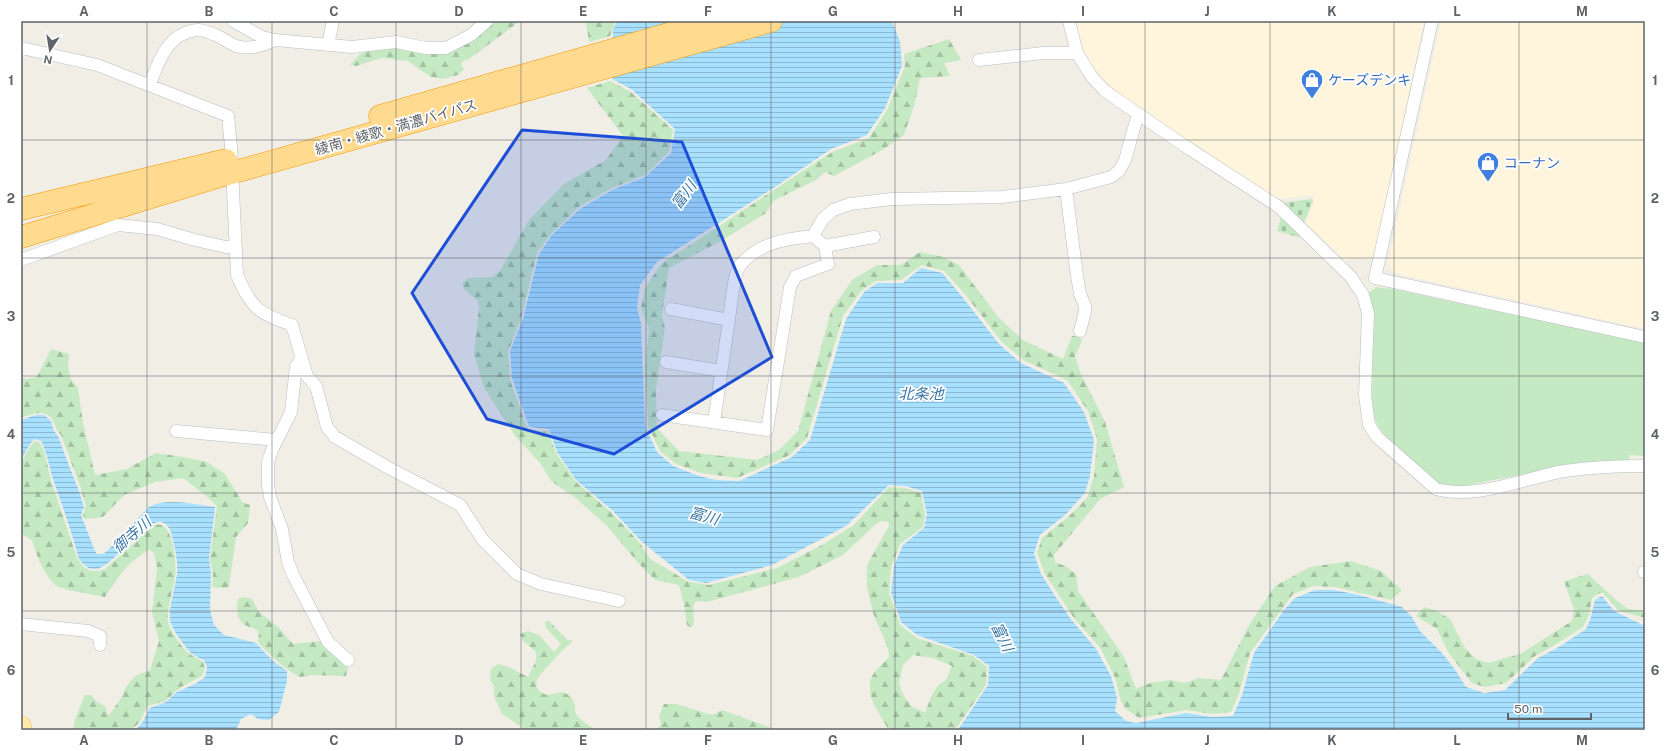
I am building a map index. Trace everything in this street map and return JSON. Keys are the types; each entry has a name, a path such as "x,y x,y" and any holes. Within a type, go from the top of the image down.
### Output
{"highway":[{"name":"綾南・綾歌・満濃バイパス","path":"579,67 714,21"},
{"name":"綾南・綾歌・満濃バイパス","path":"21,237 232,166 579,67 772,21"},
{"name":"綾南・綾歌・満濃バイパス","path":"21,209 232,166"}],"main road":[{"path":"21,726 22,730"}],"street":[{"path":"233,21 262,37 276,40 352,47 396,42 426,48 446,48 471,35 487,21"},
{"path":"328,45 333,21"},
{"path":"1068,21 1076,53 1092,76 1105,91 1279,207 1352,277 1363,295 1368,313 1365,395 1369,425 1377,437 1436,489 1447,492 1466,493 1563,472 1597,467 1645,466"},
{"path":"1432,21 1375,278 1645,337"},
{"path":"150,85 157,62 169,44 184,34 198,30 217,35 239,47 264,45 276,40"},
{"path":"21,50 26,49 98,65 228,116 237,275 244,290 255,307 269,317 292,325 307,376 316,386 327,427 335,436 386,467 460,504 483,540 516,574 541,584 619,601"},
{"path":"979,60 1043,53 1076,53"},
{"path":"813,236 823,219 834,210 850,204 892,199 1002,197 1066,189 1111,177 1119,171 1125,160 1138,114"},
{"path":"1066,189 1077,276 1085,312 1080,331"},
{"path":"21,260 118,225 157,229 195,240 226,247 236,247"},
{"path":"662,414 714,422 767,430 790,287 796,276 828,264 825,246 813,236 788,239 768,244 754,252 740,265 734,287 714,422"},
{"path":"825,246 874,237"},
{"path":"671,309 729,320"},
{"path":"302,359 296,366 291,412 268,462 268,485 270,498 282,530 288,562 328,642 348,660"},
{"path":"666,362 721,371"},
{"path":"176,431 277,440"},
{"path":"21,624 88,631 100,636 100,645"}],"highlighted area":[{"path":"522,130 682,142 772,357 614,454 487,419 412,293"}],"shaded area":[{"path":"1075,21 1424,21 1374,260 1352,258 1345,261 1306,223 1314,201 1313,195 1277,199 1219,163 1105,84 1094,71 1085,56"},
{"path":"1441,21 1645,21 1645,329 1394,273 1388,263"}],"green space":[{"path":"493,21 520,21 469,59 463,61 461,64 464,70 458,75 443,79 431,77 408,61 382,58 356,66 350,65 359,55 374,47 425,51 473,38"},
{"path":"586,21 616,21 610,36 589,42"},
{"path":"949,39 961,60 944,63 950,76 920,78 914,106 904,135 884,149 834,176 825,172 816,180 773,201 766,213 719,242 669,268 662,315 665,328 656,389 657,428 679,451 757,460 779,450 798,431 831,311 852,280 877,265 901,265 920,252 943,257 959,265 998,317 1023,340 1063,359 1072,336 1079,336 1082,341 1075,356 1080,372 1105,422 1124,487 1100,499 1054,555 1055,562 1067,567 1076,574 1078,591 1124,657 1136,689 1150,683 1170,680 1185,683 1199,678 1221,680 1248,627 1275,586 1310,567 1351,561 1381,571 1402,590 1391,600 1335,587 1313,586 1293,594 1250,653 1239,694 1231,712 1212,714 1186,710 1139,718 1125,708 1121,701 1115,678 1101,649 1074,618 1045,574 1037,553 1042,538 1067,518 1087,498 1094,476 1097,439 1088,411 1067,380 1023,360 1001,341 964,293 944,271 922,265 901,280 876,281 862,290 843,316 807,438 790,455 737,478 701,473 676,464 660,451 648,426 645,368 649,328 641,308 645,288 661,264 832,152 869,138 887,110 905,66 904,54"},
{"path":"610,81 631,92 673,130 669,152 645,175 610,189 579,207 550,235 537,253 521,319 508,351 510,380 528,430 548,431 556,453 576,482 611,512 639,542 650,559 689,582 709,585 777,568 822,545 854,525 889,487 905,488 921,493 925,515 923,527 900,544 891,568 889,593 900,625 917,638 973,656 987,667 986,685 955,730 886,730 887,727 870,694 871,680 874,673 889,657 888,648 873,613 867,587 867,565 889,526 889,523 885,521 878,522 843,555 799,577 707,602 696,601 693,607 694,624 691,628 687,625 679,585 655,580 639,564 607,526 577,499 551,481 541,464 516,437 484,388 474,354 479,309 478,301 465,290 462,284 468,278 492,277 500,271 529,220 564,184 606,160 623,136 587,88","holes":["913,655 933,658 952,666 946,680 935,690 925,713 911,706 902,693 899,683 903,665"]},
{"path":"1311,199 1313,201 1304,222 1282,203"},
{"path":"1281,217 1301,235 1298,237 1277,231"},
{"path":"1376,287 1393,289 1645,343 1645,456 1630,455 1629,461 1582,463 1458,487 1444,486 1432,480 1388,440 1378,426 1372,413 1373,323 1369,293"},
{"path":"51,349 69,354 68,367 71,379 78,388 83,423 95,475 127,469 156,453 183,457 207,462 225,474 242,502 250,505 248,523 236,537 229,587 212,587 213,573 210,559 217,506 183,478 155,482 124,495 103,517 85,519 83,515 86,506 80,486 61,435 53,421 47,414 43,413 21,418 21,378 27,379 37,377"},
{"path":"35,441 40,443 44,451 51,480 77,558 85,568 91,571 104,570 153,526 160,525 165,528 172,542 175,570 168,611 168,621 173,633 182,646 187,652 203,662 205,669 202,676 181,687 165,701 148,706 139,723 133,728 133,730 74,730 74,722 85,695 91,695 97,702 105,706 108,716 120,700 126,687 135,676 150,670 159,641 152,612 157,568 154,553 149,550 129,564 105,597 60,588 57,586 49,577 42,565 32,540 21,534 21,463 31,445"},
{"path":"1588,574 1628,609 1645,611 1645,618 1619,611 1602,592 1592,598 1589,615 1583,627 1535,656 1506,683 1485,687 1472,683 1448,652 1437,629 1416,616 1424,607 1435,610 1450,619 1465,648 1476,659 1488,663 1520,654 1572,621 1574,609 1564,581"},
{"path":"244,597 252,599 259,612 278,627 293,644 322,641 330,652 348,667 346,676 311,675 300,677 283,666 258,642 259,632 245,625 240,620 237,610 237,602 238,599"},
{"path":"548,620 567,640 572,640 571,643 540,675 536,682 536,686 538,690 545,694 549,695 559,692 567,694 571,697 574,703 578,717 596,730 526,730 502,714 494,696 494,686 490,680 491,669 498,664 509,667 528,677 536,661 536,652 522,640 520,634 528,631 539,635 554,652 561,644 546,628 545,622"},
{"path":"664,704 676,704 712,715 722,710 777,730 657,730 661,724 659,716"}],"water":[{"name":"北条池","path":"617,21 892,21 900,42 902,66 885,108 867,135 831,149 778,185 657,262 640,285 637,307 641,324 645,426 657,452 673,466 699,476 716,480 739,481 792,457 810,440 846,319 864,292 877,283 903,283 921,268 942,273 999,344 1021,363 1064,383 1084,412 1094,440 1090,476 1085,493 1065,515 1040,535 1034,553 1041,574 1070,618 1096,649 1111,676 1117,698 1115,711 1126,721 1136,723 1186,713 1211,717 1233,716 1242,695 1254,653 1284,610 1295,598 1315,590 1334,590 1359,595 1402,607 1412,617 1420,631 1442,653 1466,687 1484,693 1505,690 1538,658 1559,647 1586,629 1591,617 1595,600 1602,596 1614,611 1645,626 1645,730 958,730 988,685 989,666 974,655 917,635 901,622 891,592 894,566 903,545 924,528 927,514 922,491 905,486 889,485 846,526 772,565 706,583 689,580 641,541 613,511 576,480 557,452 549,429 529,427 512,378 510,351 523,319 539,254 552,235 580,209 612,190 645,177 671,153 675,129 631,89 612,79 613,30"},
{"name":"御寺川","path":"36,415 44,415 51,421 54,431 58,436 84,507 81,515 97,554 103,554 107,551 149,507 156,504 173,502 215,507 209,559 211,573 210,610 214,625 224,635 256,643 273,661 287,671 287,681 279,712 269,720 258,719 251,714 241,719 237,728 234,730 135,730 142,723 150,708 166,702 177,692 195,684 205,677 207,668 204,660 192,654 185,646 175,632 171,623 170,608 176,580 177,562 171,533 164,523 157,522 140,533 112,560 103,566 93,569 84,565 79,559 41,441 34,439 21,460 21,420"}],"place":[{"name":"ケーズデンキ","path":"1312,100"},
{"name":"コーナン","path":"1488,182"}],"water label":[{"name":"富川","path":"684,195"},
{"name":"富川","path":"704,516"},
{"name":"富川","path":"1002,637"}]}
